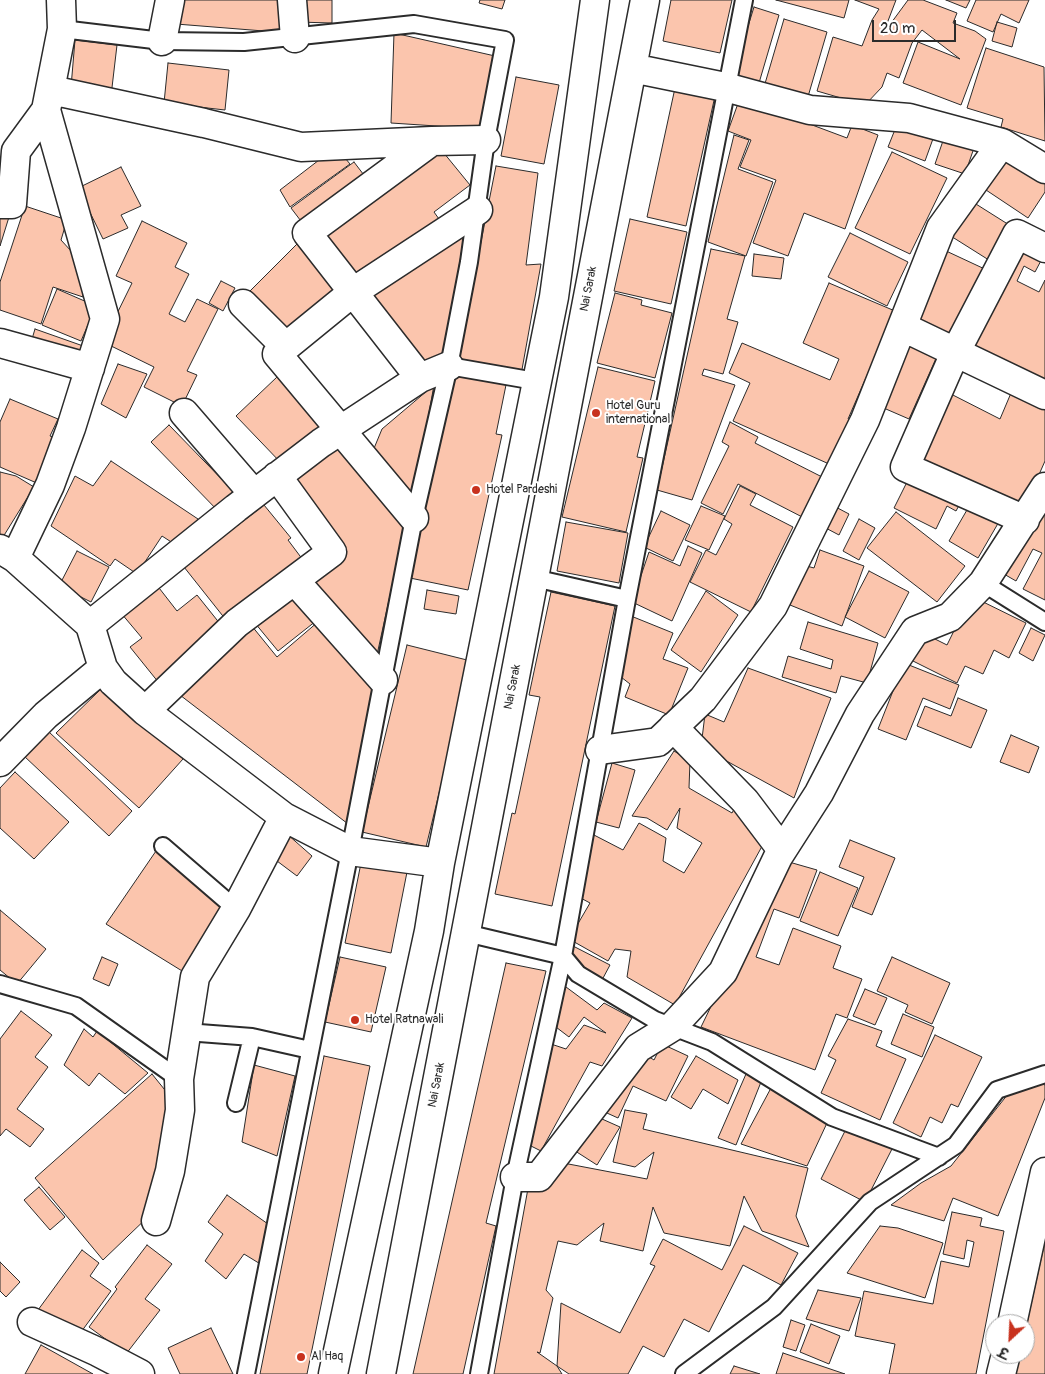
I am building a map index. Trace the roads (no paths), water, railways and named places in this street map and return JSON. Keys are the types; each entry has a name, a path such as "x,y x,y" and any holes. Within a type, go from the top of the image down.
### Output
{"street":[{"path":"0,204 12,204 16,151 48,100 62,29 61,0"},
{"path":"162,41 170,0"},
{"path":"292,0 295,38"},
{"path":"333,1374 429,931 440,862 535,381 554,297 594,0"},
{"name":"Nai Sarak","path":"381,1374 645,0"},
{"path":"632,68 725,87 810,110 909,118 1002,143 1045,169"},
{"path":"48,100 204,123 301,147 486,140"},
{"path":"48,100 105,318 50,485 8,553 90,625 103,668 113,682 145,711 284,817 350,851 440,862"},
{"path":"420,378 307,233 432,141"},
{"path":"600,750 658,742 703,699 773,606 865,420 941,228 1002,143"},
{"path":"414,518 277,354 284,346 353,292 478,210"},
{"path":"1025,520 905,467 955,353 1017,234 1045,248"},
{"path":"554,297 588,299"},
{"path":"243,304 284,346"},
{"path":"903,327 1045,395"},
{"path":"0,342 90,368"},
{"path":"90,625 277,476 420,378 449,366"},
{"path":"184,413 254,494"},
{"path":"145,711 237,623 332,552 277,476"},
{"path":"515,1176 538,1176 638,1048 672,1027 723,972 782,850 819,793 860,714 915,631 950,617 983,583 1045,487"},
{"path":"295,581 383,680"},
{"path":"0,762 46,715 103,668"},
{"path":"673,727 745,801 782,850"},
{"path":"156,1221 170,1171 180,1110 179,1079 194,978 236,909 284,817"},
{"path":"429,931 466,933"},
{"path":"1014,1314 1045,1172"},
{"path":"32,1322 98,1352 140,1374"}],"lane":[{"path":"478,1374 515,1176 563,956 627,599 725,87 744,0"},
{"path":"62,29 162,41 244,42 414,24 505,40 486,140 478,210 449,366 414,518 246,1374"},
{"path":"449,366 535,381"},
{"path":"534,578 627,599"},
{"path":"983,583 1045,622"},
{"path":"163,846 236,909"},
{"path":"466,933 563,956 578,974 655,1020 712,1042 832,1118 939,1157"},
{"path":"0,984 76,1006 179,1079"},
{"path":"186,1032 252,1037 310,1050"},
{"path":"236,1103 252,1037"},
{"path":"684,1374 774,1307 870,1202 956,1145 997,1090 1045,1074"}],"place":[{"name":"Hotel Guru international","path":"596,413"},
{"name":"Hotel Pardeshi","path":"476,490"},
{"name":"Hotel Ratnawali","path":"355,1020"},
{"name":"Al Haq","path":"301,1357"}]}
